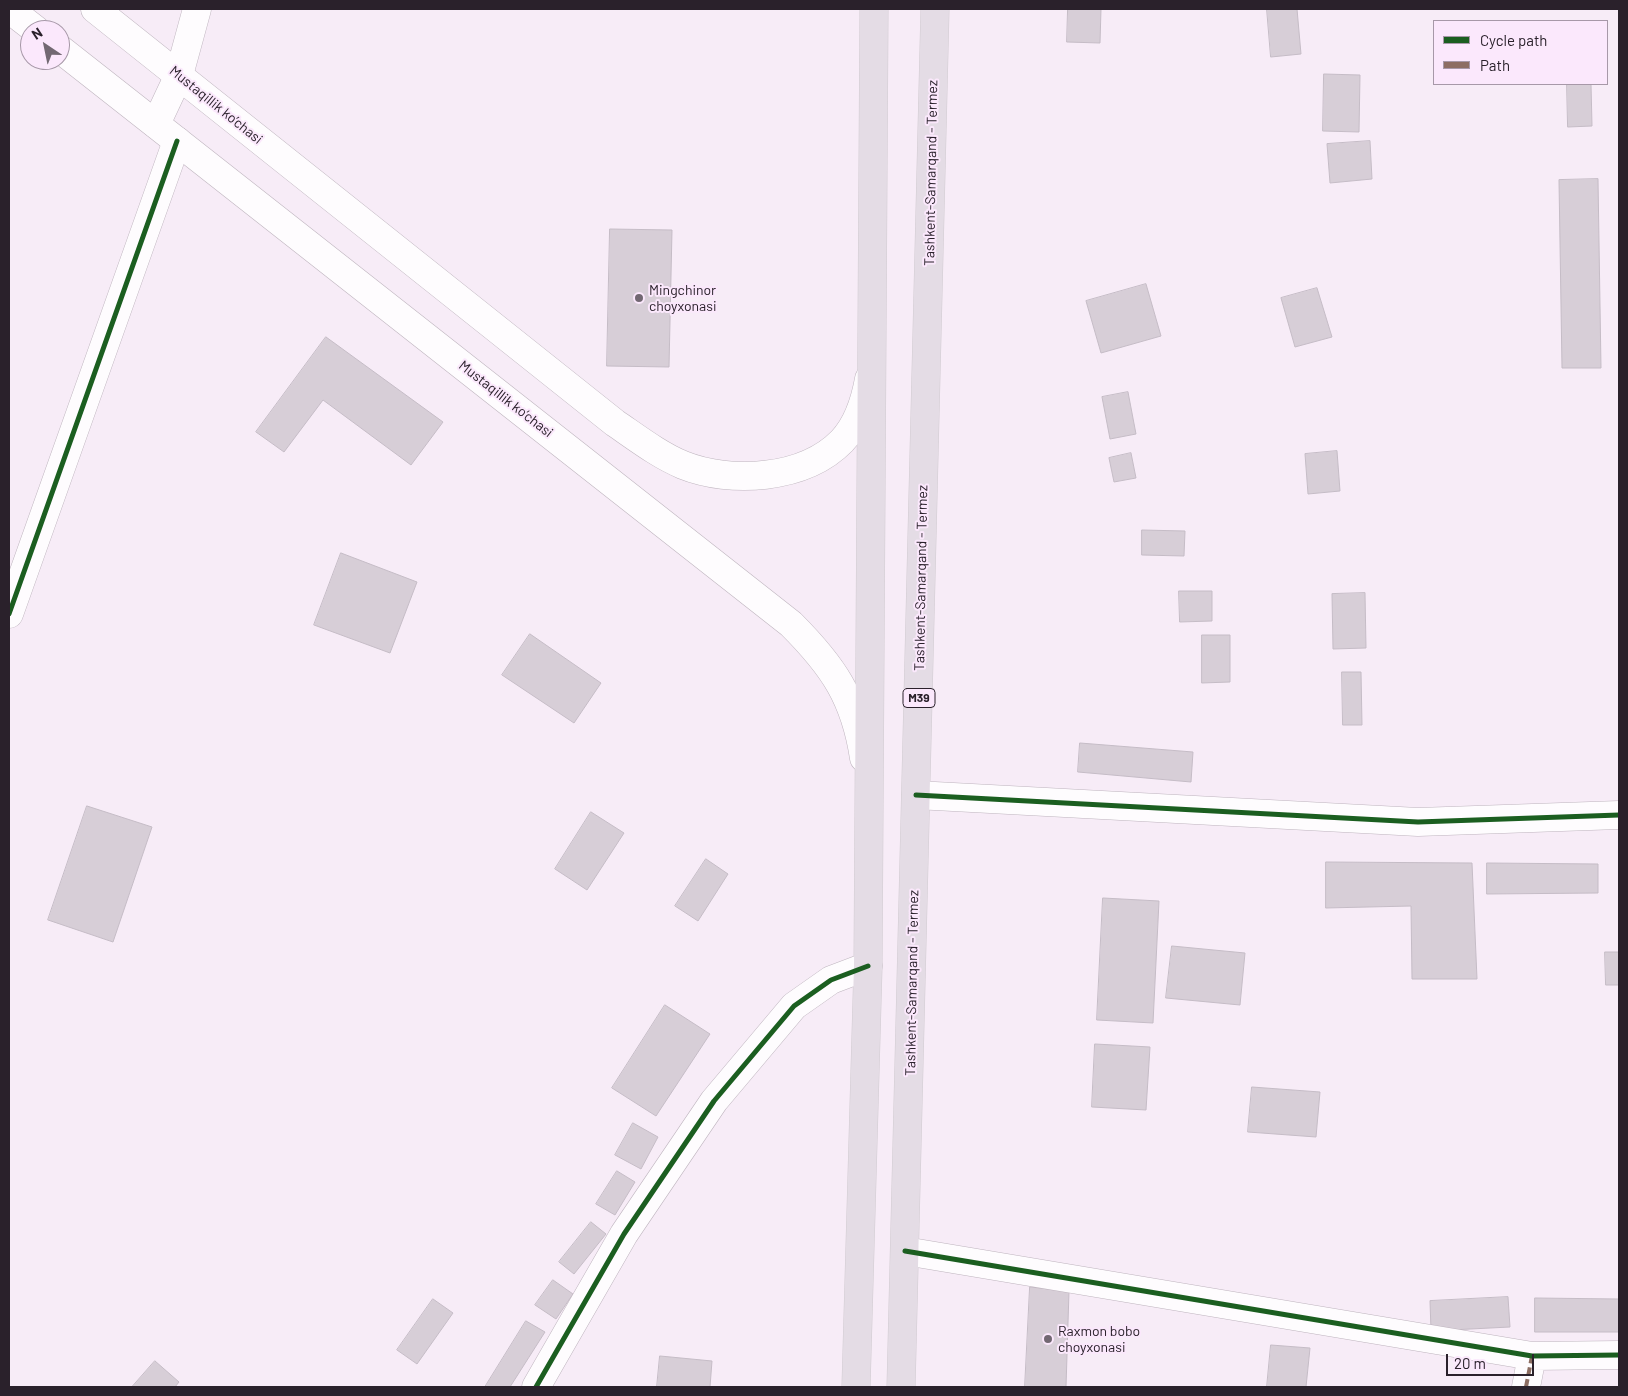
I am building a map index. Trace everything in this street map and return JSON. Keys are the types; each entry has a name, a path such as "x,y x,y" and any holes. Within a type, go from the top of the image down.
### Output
{"highway":[{"path":"856,1387 868,966 874,9"},
{"name":"Tashkent-Samarqand - Termez","path":"901,1387 935,9"}],"street":[{"path":"9,9 23,20"},
{"name":"Mustaqillik ko’chasi","path":"95,9 615,423 682,465 722,474 761,476 782,472 824,456 841,442 853,426 861,407 871,363"},
{"path":"9,614 166,133 197,9"},
{"name":"Mustaqillik ko’chasi","path":"70,57 791,624 830,667 845,691 862,746 869,806"},
{"path":"916,794 1418,822 1619,815"},
{"path":"536,1387 624,1234 714,1101 794,1006 831,980 868,966"},
{"path":"905,1251 1532,1356 1619,1355"},
{"path":"1526,1387 1532,1356"}],"building":[{"path":"1068,9 1101,9 1100,43 1067,42"},
{"path":"1267,9 1297,9 1301,54 1271,57"},
{"path":"1324,74 1360,75 1359,132 1323,131"},
{"path":"1567,85 1591,85 1592,126 1568,127"},
{"path":"1370,141 1372,179 1330,183 1327,144"},
{"path":"1598,179 1601,368 1562,368 1559,180"},
{"name":"Mingchinor choyxonasi","path":"610,229 672,230 669,367 607,366"},
{"path":"1146,284 1161,336 1101,353 1086,301"},
{"path":"1317,288 1332,337 1295,347 1281,298"},
{"path":"326,337 443,422 411,465 323,400 284,452 256,432"},
{"path":"1128,392 1136,434 1110,439 1102,397"},
{"path":"1337,451 1340,491 1308,494 1305,454"},
{"path":"1131,453 1136,478 1114,482 1109,458"},
{"path":"1142,530 1185,531 1184,556 1142,555"},
{"path":"341,553 417,582 390,653 314,625"},
{"path":"1179,591 1212,591 1212,621 1180,622"},
{"path":"1365,593 1366,648 1333,649 1332,594"},
{"path":"530,634 601,683 574,723 502,675"},
{"path":"1202,635 1230,635 1230,682 1202,683"},
{"path":"1342,672 1361,672 1362,725 1343,725"},
{"path":"1080,743 1193,752 1191,782 1078,772"},
{"path":"87,806 152,827 113,942 48,920"},
{"path":"591,812 624,833 587,890 555,869"},
{"path":"706,859 728,874 698,921 675,906"},
{"path":"1326,862 1472,863 1477,979 1412,979 1411,906 1326,908"},
{"path":"1487,863 1598,864 1598,893 1487,894"},
{"path":"1103,898 1159,901 1153,1023 1097,1020"},
{"path":"1172,946 1245,953 1240,1005 1166,998"},
{"path":"1605,952 1619,952 1619,985 1606,985"},
{"path":"665,1005 710,1034 656,1116 612,1088"},
{"path":"1095,1044 1150,1047 1146,1110 1092,1107"},
{"path":"1252,1087 1320,1092 1316,1137 1248,1132"},
{"path":"633,1123 658,1137 641,1169 615,1155"},
{"path":"617,1171 635,1182 615,1215 596,1204"},
{"path":"591,1222 606,1234 574,1274 559,1262"},
{"path":"553,1280 573,1294 556,1319 535,1305"},
{"name":"Raxmon bobo choyxonasi","path":"1030,1287 1069,1291 1066,1387 1025,1387"},
{"path":"1508,1297 1510,1327 1431,1331 1430,1301"},
{"path":"1535,1298 1619,1299 1619,1332 1535,1332"},
{"path":"433,1299 453,1313 417,1364 397,1350"},
{"path":"526,1321 545,1332 510,1387 485,1387"},
{"path":"1271,1345 1310,1348 1306,1387 1267,1387"},
{"path":"660,1356 712,1361 710,1387 657,1387"},
{"path":"155,1361 179,1382 175,1387 132,1387"}],"marked path":[{"path":"1526,1387 1532,1356"}],"cycle path":[{"path":"9,614 177,141"},
{"path":"916,795 1418,822 1619,815"},
{"path":"536,1387 624,1234 714,1101 794,1006 831,980 868,966"},
{"path":"905,1251 1532,1356 1619,1355"}],"place":[{"name":"Mingchinor choyxonasi","path":"639,298"},
{"name":"Raxmon bobo choyxonasi","path":"1048,1339"}]}
